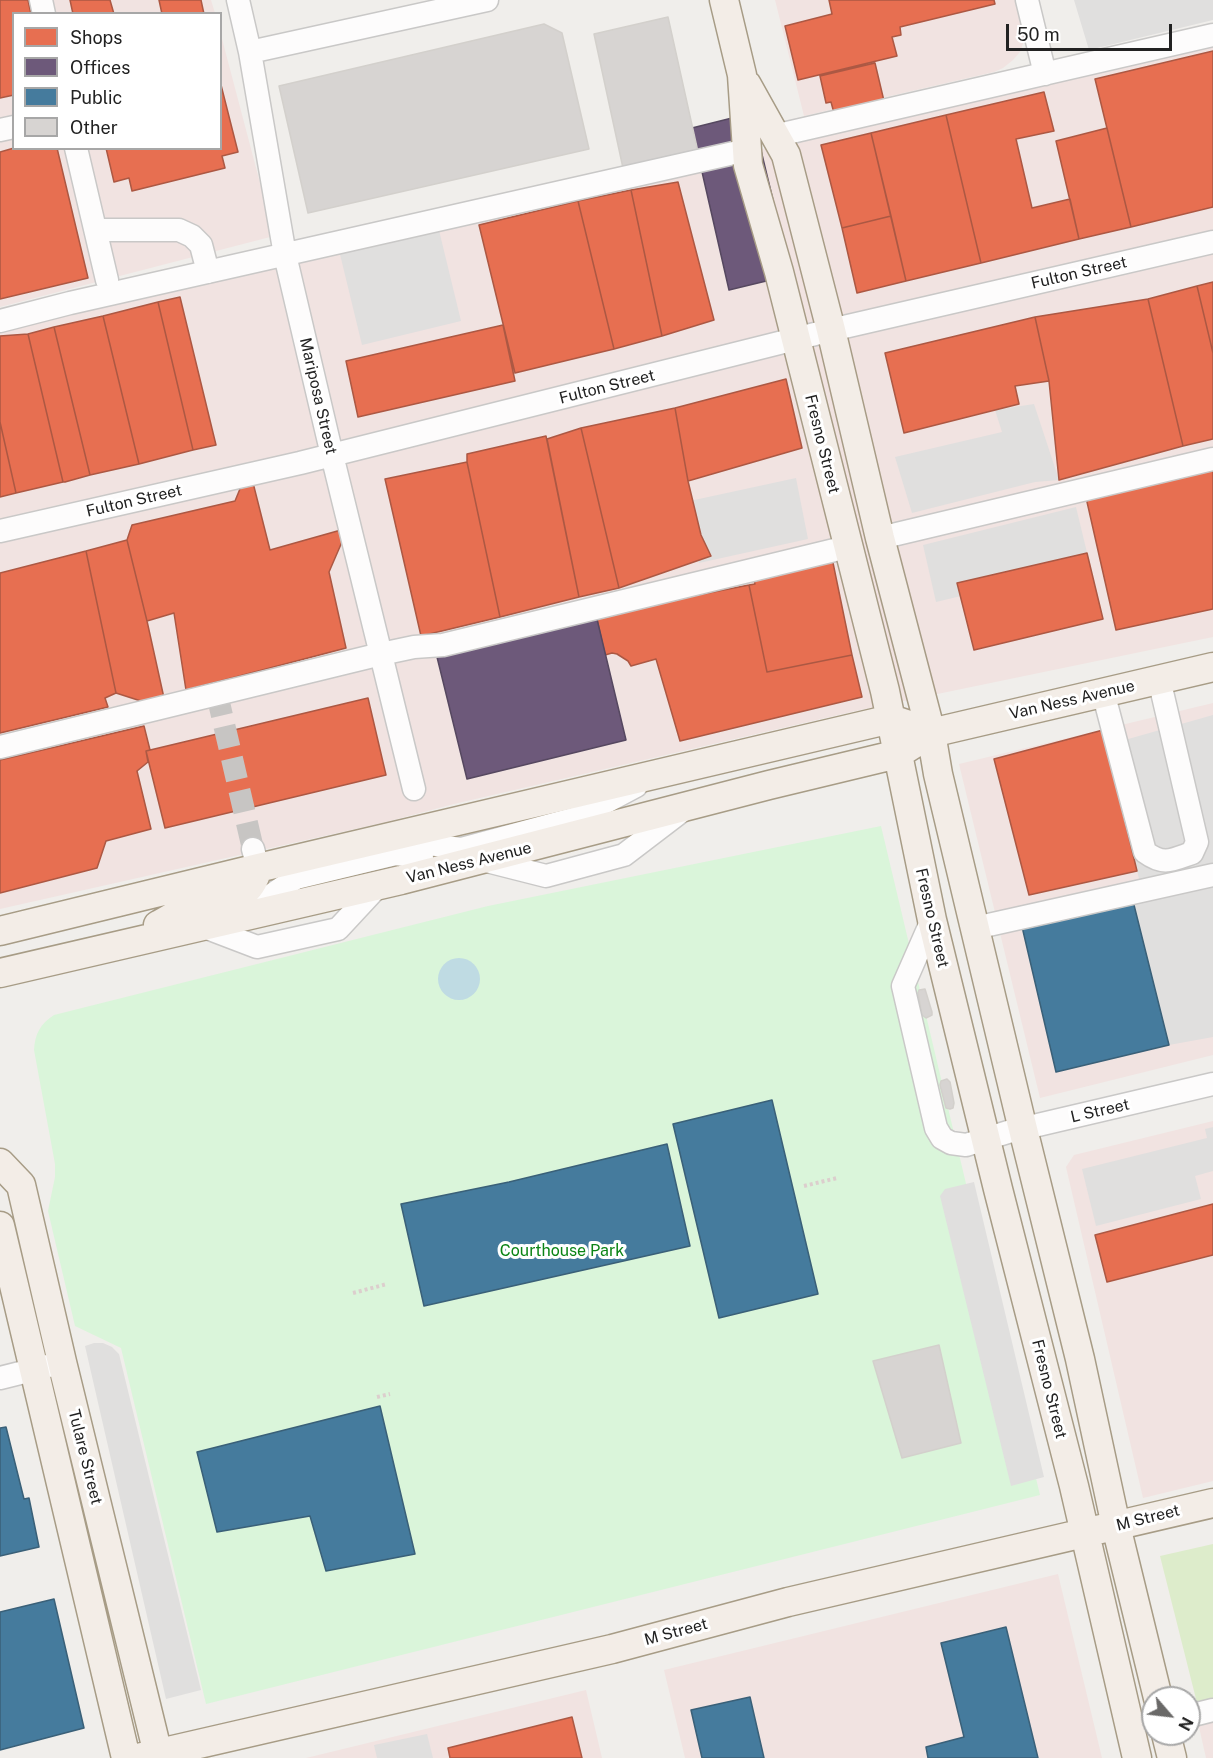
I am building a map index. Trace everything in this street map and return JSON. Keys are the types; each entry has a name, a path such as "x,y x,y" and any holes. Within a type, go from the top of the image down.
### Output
{"main road":[{"name":"Fresno Street","path":"724,0 742,75 748,165 768,229 797,339 891,719 932,920 1085,1533 1137,1758"},
{"name":"Fresno Street","path":"742,75 786,155 831,330 880,538 931,733 938,774 1080,1359 1116,1526 1155,1686"},
{"name":"Van Ness Avenue","path":"0,973 474,862 898,754 931,733 1213,667"},
{"path":"0,931 256,859 391,838 891,719 931,733"},
{"path":"119,946 195,906 238,896 248,890 255,880 256,859"},
{"name":"Tulare Street","path":"0,1163 21,1185 152,1756"},
{"path":"998,1189 1010,1190 1023,1200 1056,1321 1080,1359"},
{"name":"Tulare Street","path":"0,1226 126,1758"},
{"name":"M Street","path":"152,1756 612,1649 788,1602 1213,1503"}],"street":[{"name":"Mariposa Street","path":"238,0 250,52 285,255 414,789"},
{"path":"250,52 487,0"},
{"path":"1027,0 1044,74"},
{"path":"774,136 1213,35"},
{"path":"76,150 107,280"},
{"path":"0,321 70,303 747,150"},
{"path":"96,230 179,230 192,236 201,245 208,272"},
{"name":"Fulton Street","path":"0,531 332,455 831,330 1213,242"},
{"path":"880,538 1213,459"},
{"path":"0,747 381,654 414,647 443,645 847,547"},
{"path":"1103,692 1145,852 1156,860 1171,861 1192,853 1197,842 1159,680"},
{"path":"975,928 1206,877 1192,853"},
{"path":"241,917 296,878 395,854 474,862"},
{"path":"202,926 257,947 315,934 338,928 378,886"},
{"name":"L Street","path":"932,920 903,986 936,1128 942,1138 951,1143 966,1145 1008,1132 1213,1084"},
{"path":"0,1378 62,1362"}],"path":[{"path":"804,1186 837,1178"},
{"path":"353,1293 387,1284"},
{"path":"377,1397 390,1394"}],"shaded area":[{"path":"0,0 211,0 215,12 12,12 12,150 222,150 222,39 274,236 0,307"},
{"path":"775,0 1020,0 1026,35 1020,52 1003,68 994,72 804,116"},
{"path":"1074,0 1213,0 1213,20 1089,50"},
{"path":"1213,41 1213,637 860,710 454,804 386,822 0,909 0,332"},
{"path":"437,222 461,321 362,345 338,246"},
{"path":"1034,404 1059,480 1035,482 912,513 895,457 1002,432 995,410"},
{"path":"796,478 808,539 699,563 685,502"},
{"path":"1076,507 1090,565 936,602 923,545"},
{"path":"1213,703 1213,1055 1040,1098 959,764"},
{"path":"1213,715 1213,871 1141,887 1107,745"},
{"path":"1213,879 1213,1037 1169,1045 1131,893"},
{"path":"1213,1121 1213,1481 1143,1498 1066,1167 1074,1155"},
{"path":"1213,1127 1213,1171 1195,1176 1201,1199 1096,1226 1082,1169 1207,1138 1205,1129"},
{"path":"974,1182 1044,1477 1011,1486 940,1196 945,1189"},
{"path":"103,1343 112,1347 119,1354 201,1690 166,1699 85,1346"},
{"path":"1058,1574 1102,1758 685,1758 664,1670"},
{"path":"586,1690 602,1758 306,1758"},
{"path":"1213,1714 1213,1758 1206,1758 1201,1736 1201,1717"},
{"path":"427,1734 433,1758 377,1758 374,1745"}],"green space":[{"name":"Courthouse Park","path":"881,826 1040,1495 206,1704 121,1348 75,1326 48,1211 55,1177 55,1164 34,1050 37,1034 45,1022 54,1015 488,906"},
{"path":"1213,1544 1213,1700 1201,1702 1201,1686 1193,1686 1160,1556"}],"water":[{"path":"459,958 474,964 480,979 474,994 459,1000 444,994 438,979 444,964"}],"building: Shops":[{"path":"0,0 28,0 31,12 12,12 12,95 0,98"},
{"path":"70,0 110,0 113,12 73,12"},
{"path":"159,0 201,0 204,12 162,12"},
{"path":"829,0 994,0 995,4 900,27 901,35 892,37 897,56 798,80 785,26 832,14"},
{"path":"1213,51 1213,207 1131,227 1095,79"},
{"path":"875,63 884,101 834,113 831,102 826,103 820,76"},
{"path":"222,89 238,152 222,156 225,168 132,191 129,178 114,182 106,150 222,150"},
{"path":"1044,92 1054,131 1016,139 1032,208 1070,199 1079,239 981,263 946,115"},
{"path":"946,115 981,263 906,281 871,133"},
{"path":"1107,128 1131,227 1079,239 1056,141"},
{"path":"871,133 891,216 842,228 821,145"},
{"path":"12,149 57,150 88,278 0,299 0,152"},
{"path":"678,182 714,320 662,336 631,190"},
{"path":"631,190 662,336 614,349 578,201"},
{"path":"578,201 614,349 515,373 479,225"},
{"path":"891,216 906,281 857,293 842,228"},
{"path":"1213,282 1213,353 1197,286"},
{"path":"1197,286 1213,353 1213,439 1183,446 1148,299"},
{"path":"180,297 216,445 193,450 158,302"},
{"path":"1148,299 1183,446 1059,480 1049,381 1035,317"},
{"path":"158,302 193,450 139,464 103,316"},
{"path":"103,316 139,464 90,475 54,327"},
{"path":"1035,317 1049,381 1015,386 1019,404 904,433 885,353"},
{"path":"503,325 515,381 358,417 346,361"},
{"path":"54,327 90,475 65,482 63,482 28,334"},
{"path":"28,334 63,482 16,493 0,422 0,336"},
{"path":"786,379 802,448 688,481 675,408"},
{"path":"675,408 688,481 701,535 711,556 619,588 581,428"},
{"path":"0,422 16,493 0,497"},
{"path":"581,428 619,588 579,597 547,439"},
{"path":"546,436 579,597 500,617 467,454"},
{"path":"467,462 500,617 421,636 385,479"},
{"path":"1213,464 1213,609 1116,630 1085,493"},
{"path":"249,467 270,550 348,528 329,572 346,648 186,690 174,613 147,621 127,540 132,525 235,501"},
{"path":"127,540 164,698 144,702 116,693 86,551"},
{"path":"86,551 116,693 105,698 108,707 0,733 0,573"},
{"path":"1087,553 1103,619 974,650 957,583"},
{"path":"832,558 852,655 767,672 749,585 755,584 753,575"},
{"path":"749,585 767,672 852,655 862,697 680,741 656,659 631,666 628,661 617,654 605,655 596,615"},
{"path":"368,698 386,775 165,828 146,751"},
{"path":"144,726 150,750 146,751 148,762 137,771 151,829 106,841 97,868 0,893 0,760"},
{"path":"1103,730 1137,871 1029,895 994,759"},
{"path":"1213,1204 1213,1255 1107,1282 1095,1235"},
{"path":"572,1717 582,1758 450,1758 448,1748"}],"building: Offices":[{"path":"752,113 791,275 729,290 692,128"},
{"path":"596,615 626,740 467,779 437,657"}],"building: Public":[{"path":"1131,893 1169,1045 1056,1072 1020,918"},
{"path":"772,1100 818,1294 719,1318 673,1124"},
{"path":"667,1144 690,1246 424,1306 401,1204 509,1182"},
{"path":"380,1406 415,1554 326,1571 310,1516 217,1532 197,1452"},
{"path":"6,1427 24,1499 29,1498 39,1547 0,1556 0,1428"},
{"path":"54,1599 84,1728 0,1750 0,1612"},
{"path":"1006,1627 1038,1758 928,1758 926,1747 964,1737 941,1643"},
{"path":"750,1697 764,1758 702,1758 691,1710"}],"building: Other":[{"path":"668,17 698,152 623,168 594,34"},
{"path":"544,24 562,33 589,149 308,213 279,86"},
{"path":"925,989 932,1012 932,1015 926,1018 922,1015 918,993 919,990"},
{"path":"947,1079 950,1082 954,1103 953,1108 950,1109 946,1108 940,1085 941,1081"},
{"path":"939,1345 961,1443 902,1458 873,1361"}],"tunnel":[{"path":"217,694 253,849"}]}
